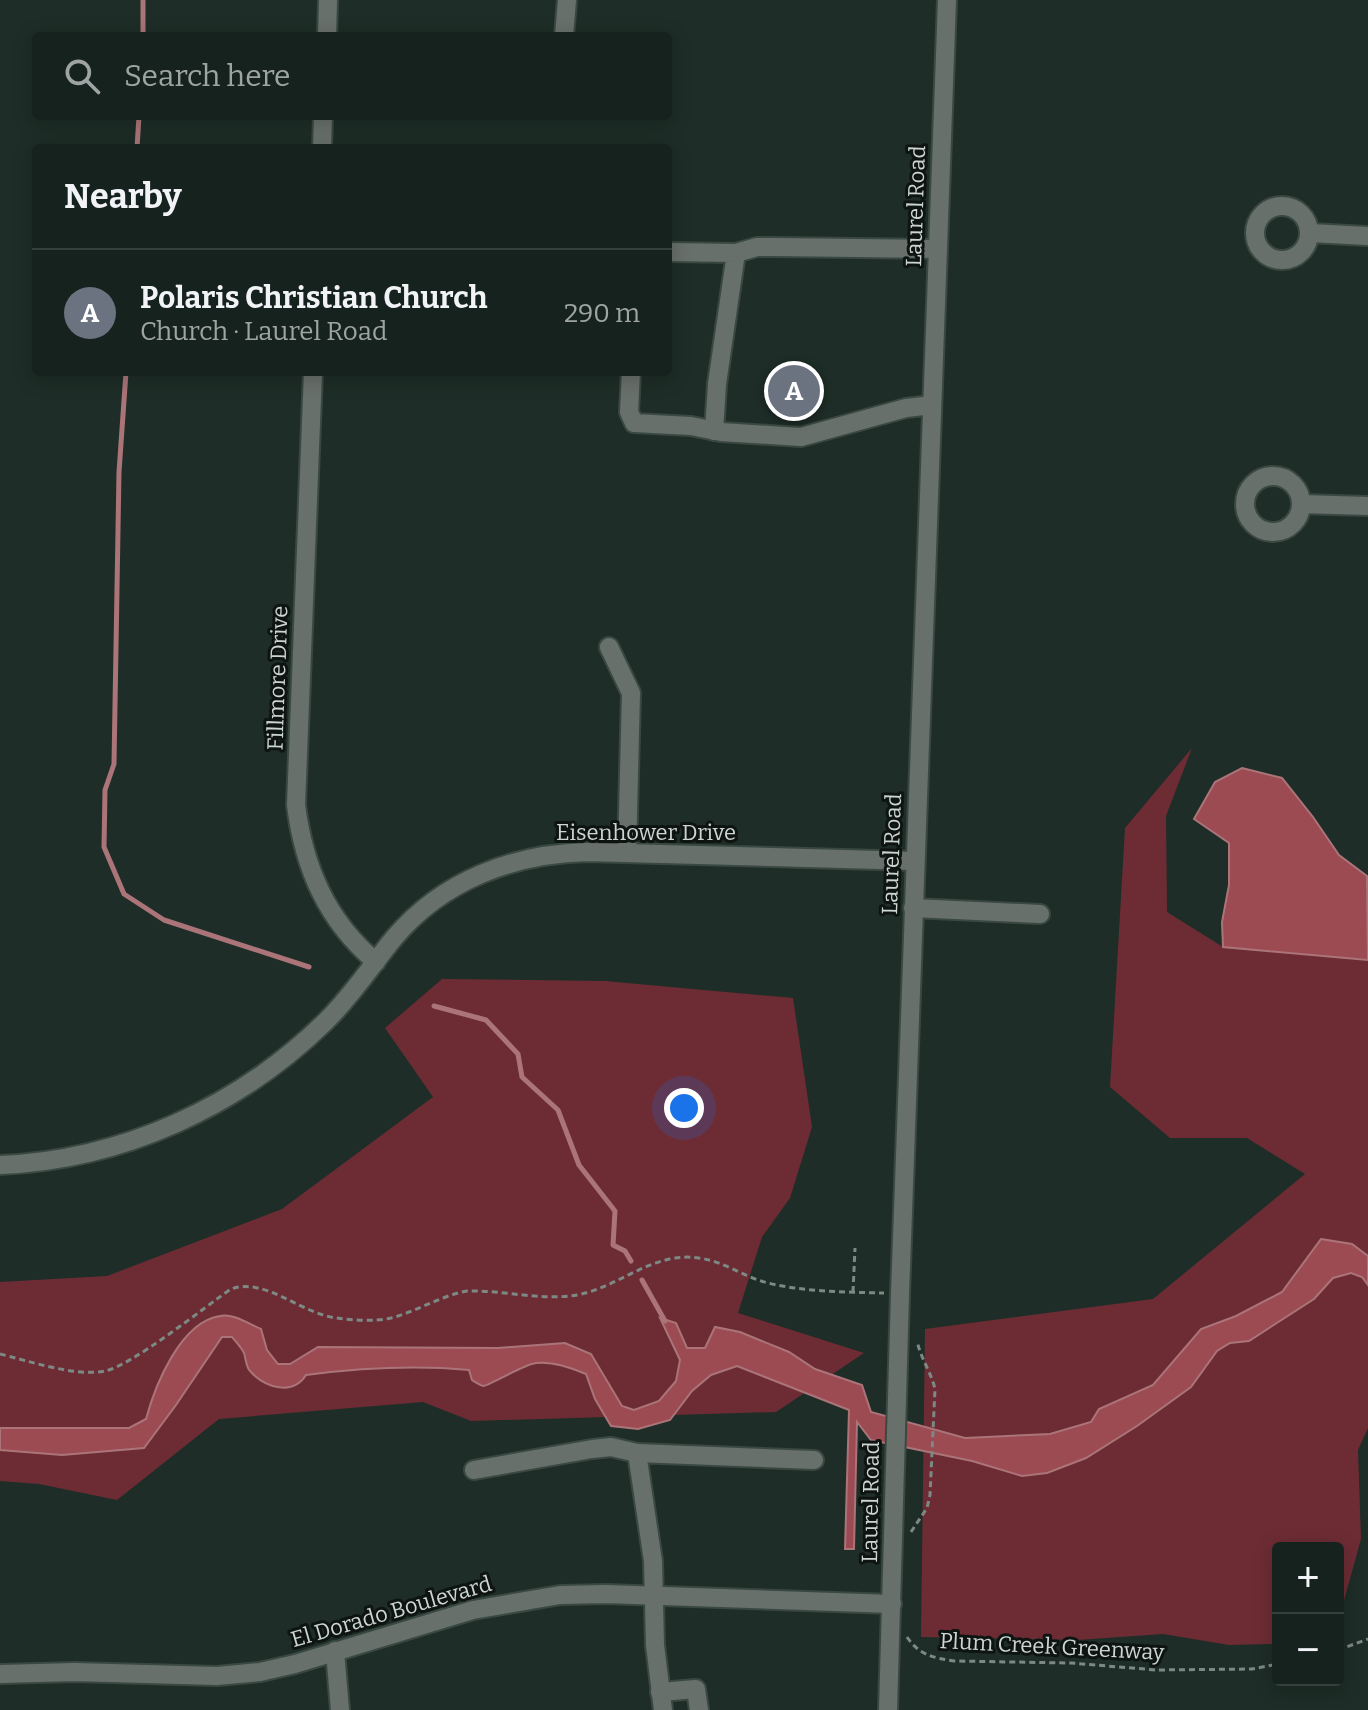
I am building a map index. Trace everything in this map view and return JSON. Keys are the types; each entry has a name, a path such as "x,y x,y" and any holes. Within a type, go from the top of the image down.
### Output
{"street":[{"path":"327,32 328,0"},
{"path":"564,32 567,0"},
{"name":"Laurel Road","path":"888,1710 913,908 947,0"},
{"path":"322,144 323,120"},
{"path":"1310,233 1368,236"},
{"path":"672,252 736,253 757,247 938,249"},
{"path":"714,431 717,384 736,253"},
{"name":"Fillmore Drive","path":"313,376 296,805 302,847 315,884 346,933 376,962"},
{"path":"631,376 629,412 634,423 714,431 801,437 906,408 932,405"},
{"path":"1301,504 1368,506"},
{"path":"609,647 631,693 627,853"},
{"name":"Eisenhower Drive","path":"0,1165 64,1158 106,1149 147,1136 224,1099 261,1076 305,1040 356,989 414,917 440,895 500,865 557,853 915,861"},
{"path":"913,908 1040,914"},
{"path":"474,1470 611,1447 637,1453 814,1460"},
{"path":"637,1453 653,1561 655,1645 662,1701 696,1689 699,1710"},
{"name":"El Dorado Boulevard","path":"0,1674 75,1672 217,1676 260,1672 473,1610 516,1600 560,1595 655,1595 892,1604"},
{"path":"335,1651 340,1710"}],"path":[{"path":"853,1292 855,1248"},
{"path":"0,1354 65,1368 104,1371 125,1362 231,1289 247,1284 330,1317 366,1320 388,1319 467,1291 575,1295 596,1290 648,1264 673,1258 699,1258 724,1265 752,1279 807,1290 900,1294"},
{"path":"910,1535 927,1508 932,1483 935,1397 932,1377 921,1360 915,1336"},
{"name":"Plum Creek Greenway","path":"903,1627 910,1641 921,1652 954,1661 1071,1663 1156,1670 1252,1669 1272,1665"},
{"path":"1344,1648 1368,1639"}],"shaded area":[{"path":"1192,748 1166,816 1167,912 1223,947 1368,960 1368,1428 1358,1450 1361,1539 1344,1600 1344,1542 1272,1542 1272,1644 1229,1645 1163,1634 1077,1640 921,1637 925,1329 1153,1299 1305,1174 1247,1138 1170,1138 1110,1087 1125,828"},
{"path":"1242,768 1282,778 1339,855 1367,876 1368,960 1223,947 1222,922 1229,885 1229,843 1194,819 1215,782"},
{"path":"442,979 605,981 793,998 812,1127 790,1198 762,1237 738,1313 864,1353 776,1412 471,1421 423,1402 219,1419 117,1500 39,1484 0,1481 0,1282 107,1276 282,1209 433,1097 385,1028"},
{"path":"1321,1239 1352,1244 1368,1256 1368,1285 1362,1277 1351,1273 1333,1278 1314,1299 1249,1341 1230,1343 1217,1351 1191,1387 1086,1458 1047,1473 1022,1476 972,1461 871,1440 857,1422 854,1549 845,1549 849,1410 737,1366 711,1375 692,1391 670,1420 638,1429 611,1426 595,1399 586,1374 555,1364 536,1363 483,1386 472,1380 469,1370 408,1368 306,1375 294,1386 279,1387 256,1377 232,1337 222,1337 144,1448 62,1455 0,1450 0,1428 129,1428 146,1419 163,1373 181,1343 206,1321 225,1315 261,1329 267,1350 278,1364 290,1364 318,1347 498,1348 565,1343 591,1354 622,1406 634,1410 659,1401 676,1381 680,1360 660,1318 676,1323 687,1348 705,1348 715,1327 740,1332 789,1352 815,1369 862,1385 871,1412 965,1438 1050,1434 1091,1422 1099,1409 1153,1385 1201,1329 1236,1316 1282,1292"}],"waterway":[{"path":"143,0 143,32"},
{"path":"137,144 139,120"},
{"path":"126,376 119,472 114,764 105,790 104,847 124,894 164,920 309,967"},
{"path":"434,1006 486,1020 518,1054 522,1077 558,1110 579,1165 615,1211 613,1245 625,1251 631,1261"},
{"path":"642,1280 665,1321"}],"place":[{"name":"Polaris Christian Church","path":"794,391"}]}
